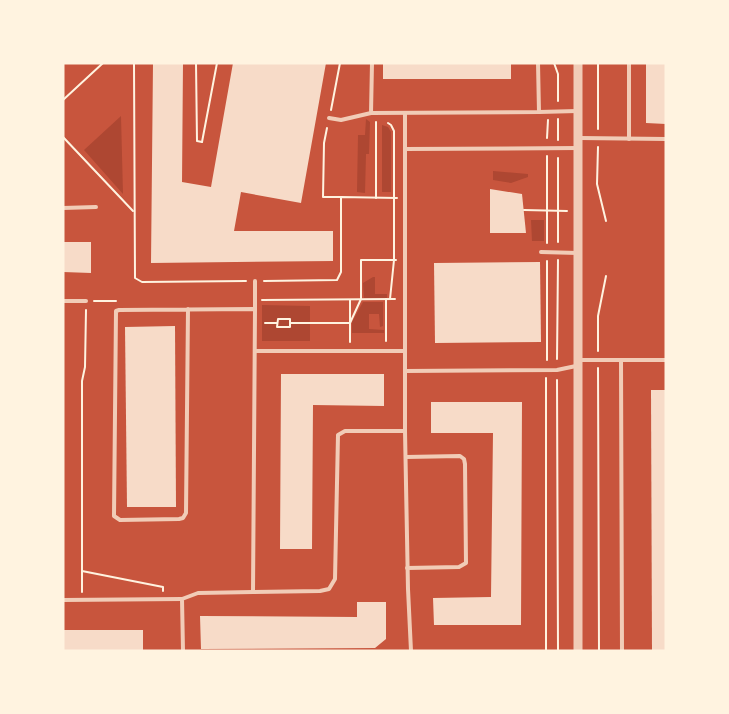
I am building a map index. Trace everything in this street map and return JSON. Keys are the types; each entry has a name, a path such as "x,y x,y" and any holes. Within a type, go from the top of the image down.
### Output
{"street":[{"path":"578,63 578,651"}],"lane":[{"path":"372,63 374,113"},
{"path":"538,63 539,112"},
{"path":"628,139 629,63"},
{"path":"329,118 341,120 374,113 579,111"},
{"path":"405,114 405,431 411,651"},
{"path":"405,149 558,148 579,143 666,139"},
{"path":"63,208 96,207"},
{"path":"541,252 579,253"},
{"path":"253,592 255,281"},
{"path":"63,301 86,301"},
{"path":"188,309 186,513 179,519 116,519 113,514 114,315 119,310 188,309 255,309"},
{"path":"255,351 405,351"},
{"path":"405,371 547,371 579,362 598,360 666,360"},
{"path":"621,360 622,651"},
{"path":"63,600 163,600 182,599 198,593 320,591 332,587 335,579 338,435 345,431 405,431"},
{"path":"406,457 458,456 464,459 467,561 462,567 407,568"},
{"path":"182,599 183,651"}],"path":[{"path":"63,100 104,63"},
{"path":"134,63 134,274 139,281 334,280 339,278 341,272 341,197"},
{"path":"196,63 197,141 202,142 217,63"},
{"path":"340,63 324,143 323,197 405,198"},
{"path":"554,63 558,74 558,651"},
{"path":"546,651 548,112"},
{"path":"374,113 376,198"},
{"path":"376,122 388,123 393,128 394,260 388,299 387,351"},
{"path":"63,137 134,212"},
{"path":"524,210 579,210"},
{"path":"350,323 361,299 361,260 405,260"},
{"path":"599,651 598,316 606,276"},
{"path":"350,300 350,351"},
{"path":"82,601 82,381 85,367 86,301"},
{"path":"277,323 278,319 290,319 290,323"},
{"path":"256,323 277,323"},
{"path":"277,323 277,327 290,327 290,323"},
{"path":"290,323 350,323"},
{"path":"82,571 163,587 163,600"}],"shaded area":[{"path":"121,116 123,194 84,150"},
{"path":"366,119 370,122 365,193 357,192 358,135 365,135"},
{"path":"382,125 388,127 391,132 391,192 382,192"},
{"path":"493,171 528,174 528,177 511,183 493,180"},
{"path":"531,220 544,220 544,241 532,241"},
{"path":"375,277 375,294 387,294 387,298 364,298 363,283"},
{"path":"363,302 383,302 383,326 380,327 379,314 369,314 369,329 384,330 384,333 352,333 352,322"},
{"path":"262,305 310,306 310,341 262,341"}],"building":[{"path":"153,63 183,63 182,182 211,187 233,63 326,63 301,203 241,192 234,231 333,231 333,261 151,263"},
{"path":"383,63 511,63 511,79 383,79"},
{"path":"646,63 666,63 666,124 646,123"},
{"path":"490,189 522,194 526,233 490,233"},
{"path":"63,242 91,242 91,273 63,272"},
{"path":"540,262 541,342 435,343 434,263"},
{"path":"175,326 176,507 127,507 125,327"},
{"path":"281,374 384,374 384,406 313,405 312,549 280,549"},
{"path":"651,390 666,390 666,651 652,651"},
{"path":"431,402 522,402 521,625 434,625 433,598 491,597 493,433 431,433"},
{"path":"357,602 386,602 386,639 375,648 201,649 200,616 357,617"},
{"path":"63,630 143,630 143,651 63,651"}]}
